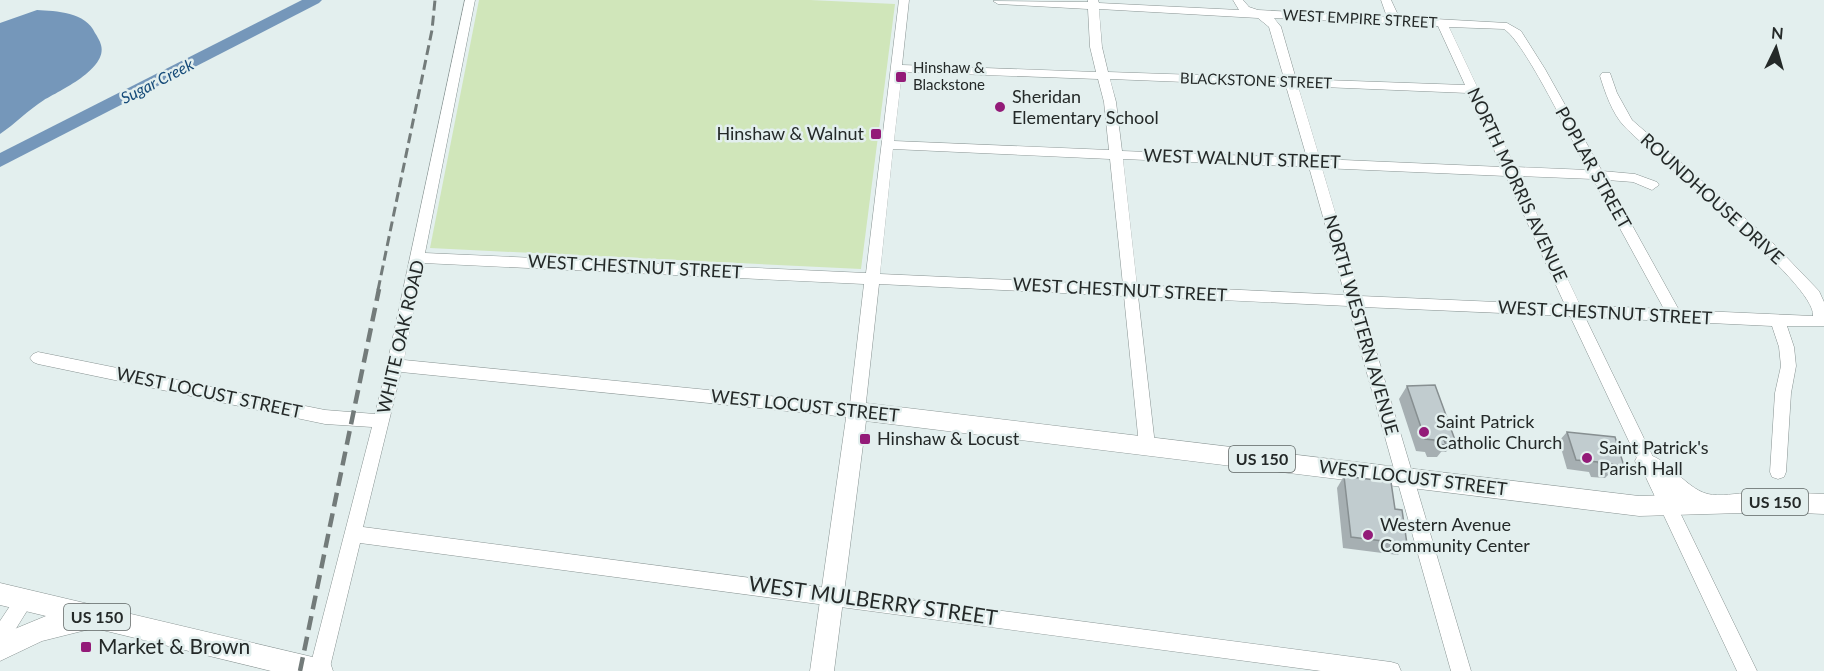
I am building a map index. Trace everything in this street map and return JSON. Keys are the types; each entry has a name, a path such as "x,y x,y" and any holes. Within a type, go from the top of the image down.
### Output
{"main road":[{"name":"WEST LOCUST STREET","path":"857,411 1639,506 1824,504"},
{"path":"822,671 857,411"},
{"path":"1646,461 1674,486 1704,504"},
{"name":"US 150","path":"0,594 320,671"},
{"path":"0,649 11,641 54,624 96,617"}],"street":[{"name":"WHITE OAK ROAD","path":"320,671 395,365 470,0"},
{"path":"857,411 904,0"},
{"name":"NORTH WESTERN AVENUE","path":"1238,0 1244,9 1273,21 1461,671"},
{"path":"1386,0 1394,20"},
{"name":"WEST EMPIRE STREET","path":"998,1 1093,3 1257,14 1506,26"},
{"path":"1093,3 1096,48 1110,102 1147,445"},
{"name":"NORTH MORRIS AVENUE","path":"1442,23 1646,461 1747,671"},
{"name":"POPLAR STREET","path":"1506,26 1515,30 1539,69 1675,316"},
{"name":"BLACKSTONE STREET","path":"896,68 1473,89"},
{"name":"ROUNDHOUSE DRIVE","path":"1606,76 1617,107 1627,122 1793,272 1819,304 1820,320"},
{"name":"WEST WALNUT STREET","path":"887,145 1510,170 1628,177 1652,185"},
{"name":"WEST CHESTNUT STREET","path":"418,258 1813,323 1820,320"},
{"path":"1778,321 1786,339 1787,384 1783,393 1778,472"},
{"name":"WEST LOCUST STREET","path":"38,358 325,417 382,421"},
{"name":"WEST LOCUST STREET","path":"395,365 857,411"},
{"name":"WEST MULBERRY STREET","path":"354,534 832,595 1391,671"},
{"path":"0,637 24,600"}],"green space":[{"path":"479,0 810,0 895,4 861,269 430,248"}],"water":[{"path":"37,10 70,14 85,21 91,26 99,40 101,54 90,71 38,104 0,134 0,23"}],"building":[{"path":"1435,385 1455,440 1444,440 1446,445 1425,439 1407,386"},
{"path":"1567,432 1615,437 1624,466 1612,464 1614,469 1600,468 1598,462 1576,460"},
{"name":"Western Avenue Community Center","path":"1344,476 1391,482 1395,509 1402,510 1407,544 1351,537"}],"waterway":[{"name":"Sugar Creek","path":"0,161 314,0"}],"railway":[{"path":"378,290 432,30 435,0"},
{"path":"300,671 379,289"}],"place":[{"name":"Hinshaw & Blackstone","path":"901,77"},
{"name":"Sheridan Elementary School","path":"1000,107"},
{"name":"Hinshaw & Walnut","path":"876,134"},
{"name":"Saint Patrick Catholic Church","path":"1424,432"},
{"name":"Hinshaw & Locust","path":"865,439"},
{"name":"Saint Patrick's Parish Hall","path":"1587,458"},
{"name":"Western Avenue Community Center","path":"1368,535"},
{"name":"Market & Brown","path":"86,647"}]}
